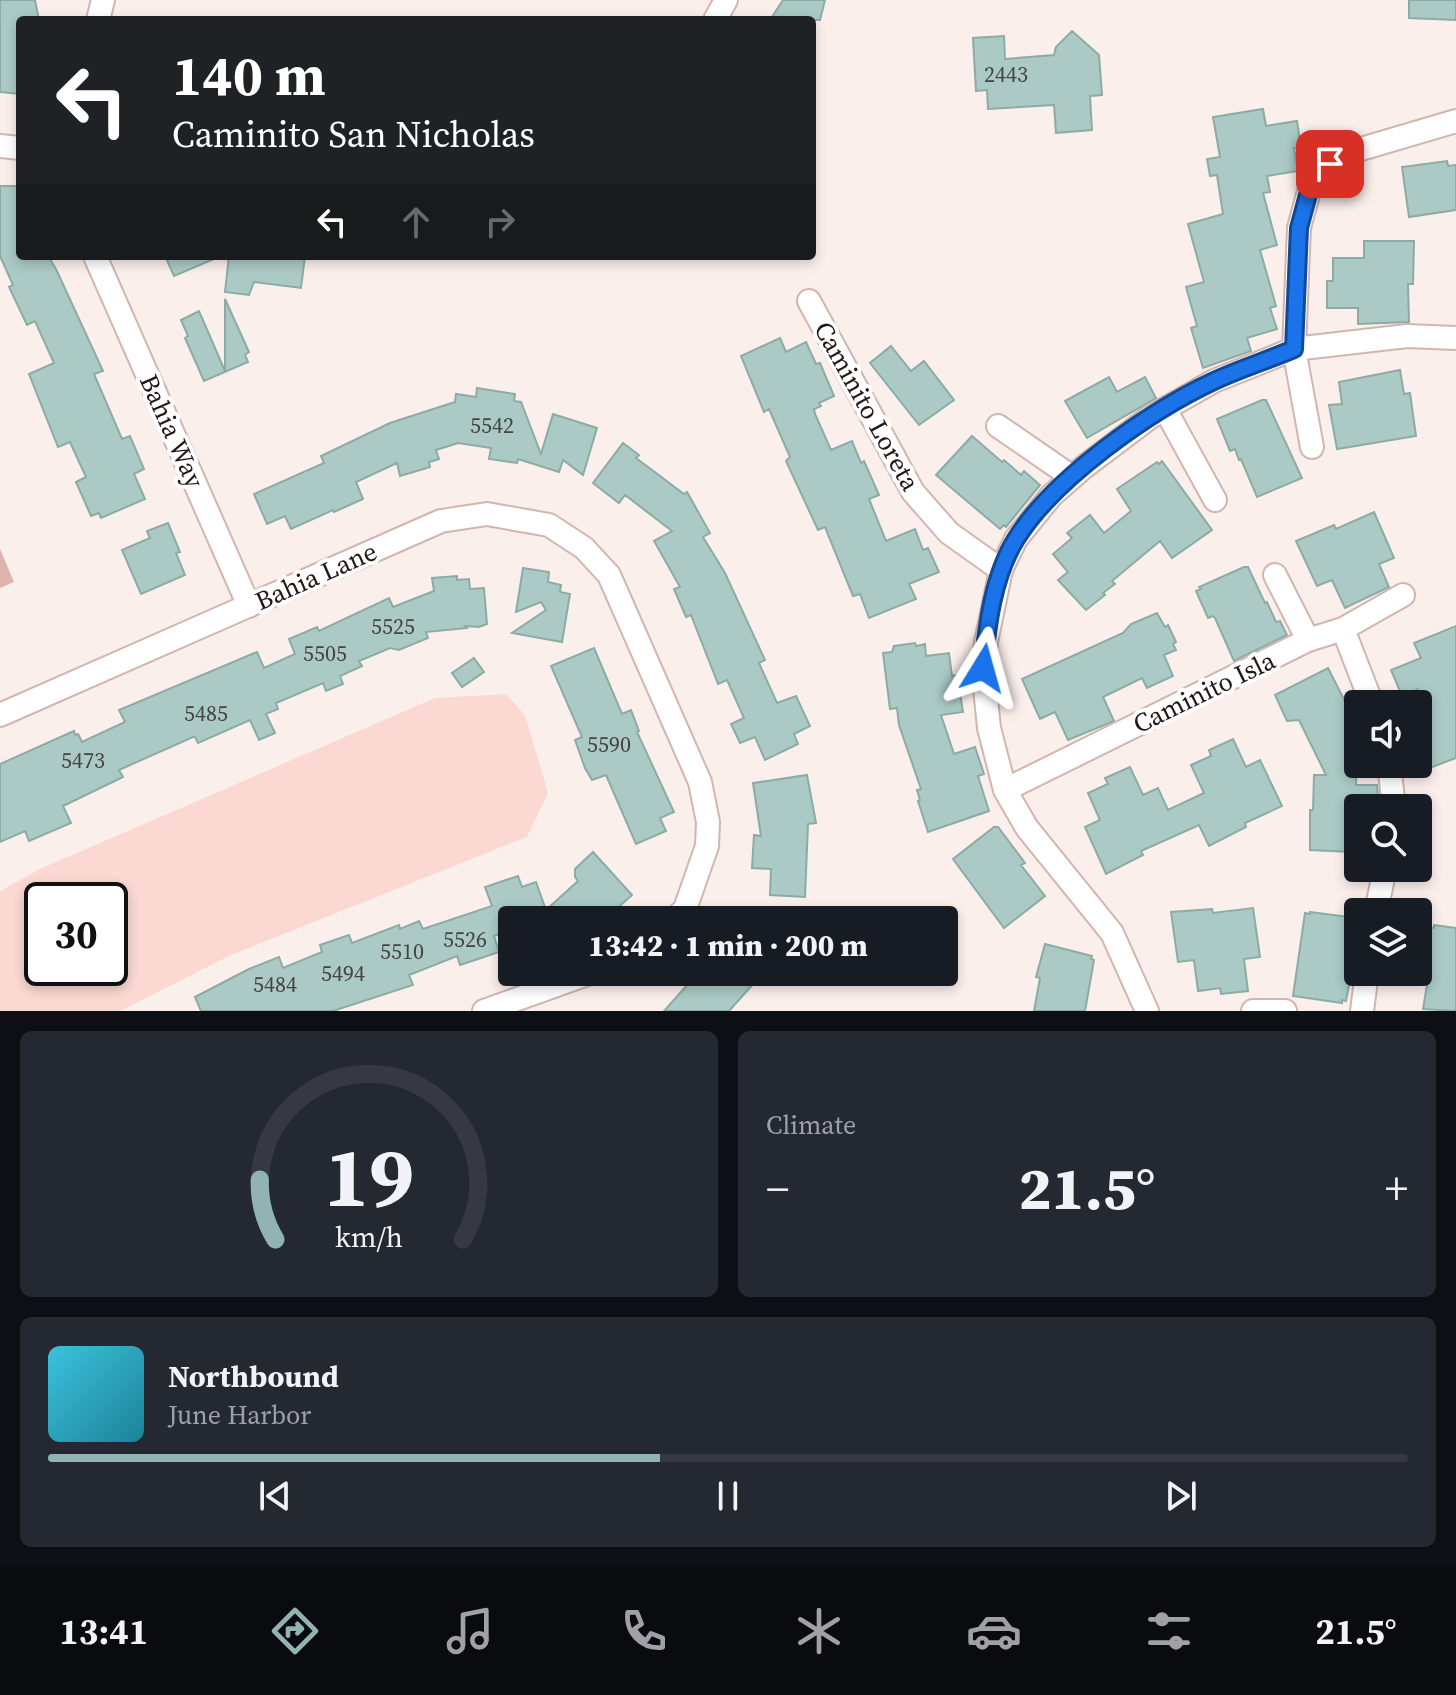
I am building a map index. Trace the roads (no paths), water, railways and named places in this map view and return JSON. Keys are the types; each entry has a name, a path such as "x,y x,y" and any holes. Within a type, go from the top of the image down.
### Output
{"street":[{"path":"1312,447 1294,349 1299,228 1309,191 1330,164 1361,149 1456,121"},
{"name":"Bahia Way","path":"97,260 249,606"},
{"name":"Caminito Loreta","path":"809,301 913,492 949,533 1001,570"},
{"path":"1147,1011 1112,933 1027,828 1005,790 989,728 983,668 1001,570 1016,539 1051,496 1072,477 1149,418 1214,381 1294,349 1407,336 1456,338"},
{"path":"1165,409 1215,500"},
{"path":"998,426 1072,477"},
{"name":"Bahia Lane","path":"0,715 441,521 487,514 549,525 584,548 609,575 700,782 708,822 707,846 686,906"},
{"path":"1275,575 1308,640"},
{"name":"Caminito Isla","path":"1005,790 1308,640 1343,629 1403,595"},
{"path":"1343,629 1367,690"},
{"path":"484,1011 554,986"},
{"path":"1362,1011 1365,986"},
{"path":"1253,1011 1285,1011"}]}
